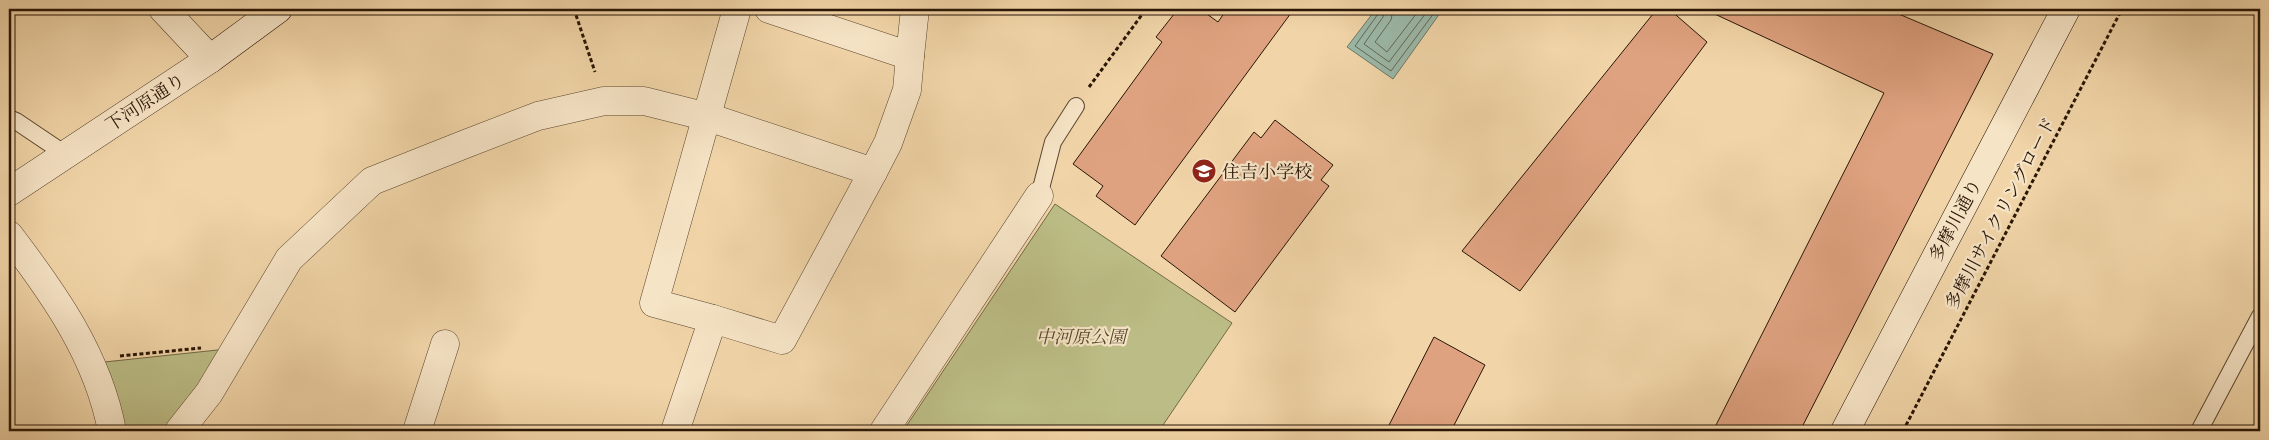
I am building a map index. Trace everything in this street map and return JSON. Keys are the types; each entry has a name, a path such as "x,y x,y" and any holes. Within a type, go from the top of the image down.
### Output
{"street":[{"path":"163,9 210,59"},
{"name":"下河原通り","path":"9,192 210,59 278,9"},
{"path":"737,9 654,303 782,340 888,143 907,90 915,9"},
{"path":"769,9 910,56"},
{"name":"多摩川通り","path":"1845,431 2066,9"},
{"path":"179,431 209,394 289,259 372,181 538,116 604,101 644,101 708,117 873,172"},
{"path":"884,431 1039,196"},
{"path":"9,235 49,288 90,360 108,411 112,431"},
{"path":"675,431 713,319"},
{"path":"416,431 445,344"}],"lane":[{"path":"1039,196 1052,142 1076,106"},
{"path":"9,118 16,120 65,154"},
{"path":"2199,431 2260,316"}],"path":[{"path":"574,9 604,101"},
{"path":"1076,106 1146,9"},
{"name":"多摩川サイクリングロード","path":"1903,431 2122,9"},
{"path":"90,360 238,344"}],"green space":[{"name":"中河原公園","path":"1055,204 1232,323 1159,431 903,431"},
{"path":"227,349 203,390 163,431 116,431 95,363"}],"water":[{"path":"1376,9 1443,9 1393,79 1347,47"}],"building":[{"path":"1178,9 1200,9 1218,22 1227,9 1294,9 1135,225 1096,196 1103,186 1073,164 1162,42 1156,37"},
{"path":"1657,9 1669,9 1707,42 1520,291 1462,251"},
{"path":"1704,9 1887,9 1993,54 1800,431 1713,431 1884,93"},
{"path":"1275,120 1333,165 1321,180 1329,186 1235,312 1161,256 1254,132 1261,138"},
{"path":"1434,337 1485,365 1451,431 1386,431"}],"place":[{"name":"住吉小学校","path":"1204,171"}]}
